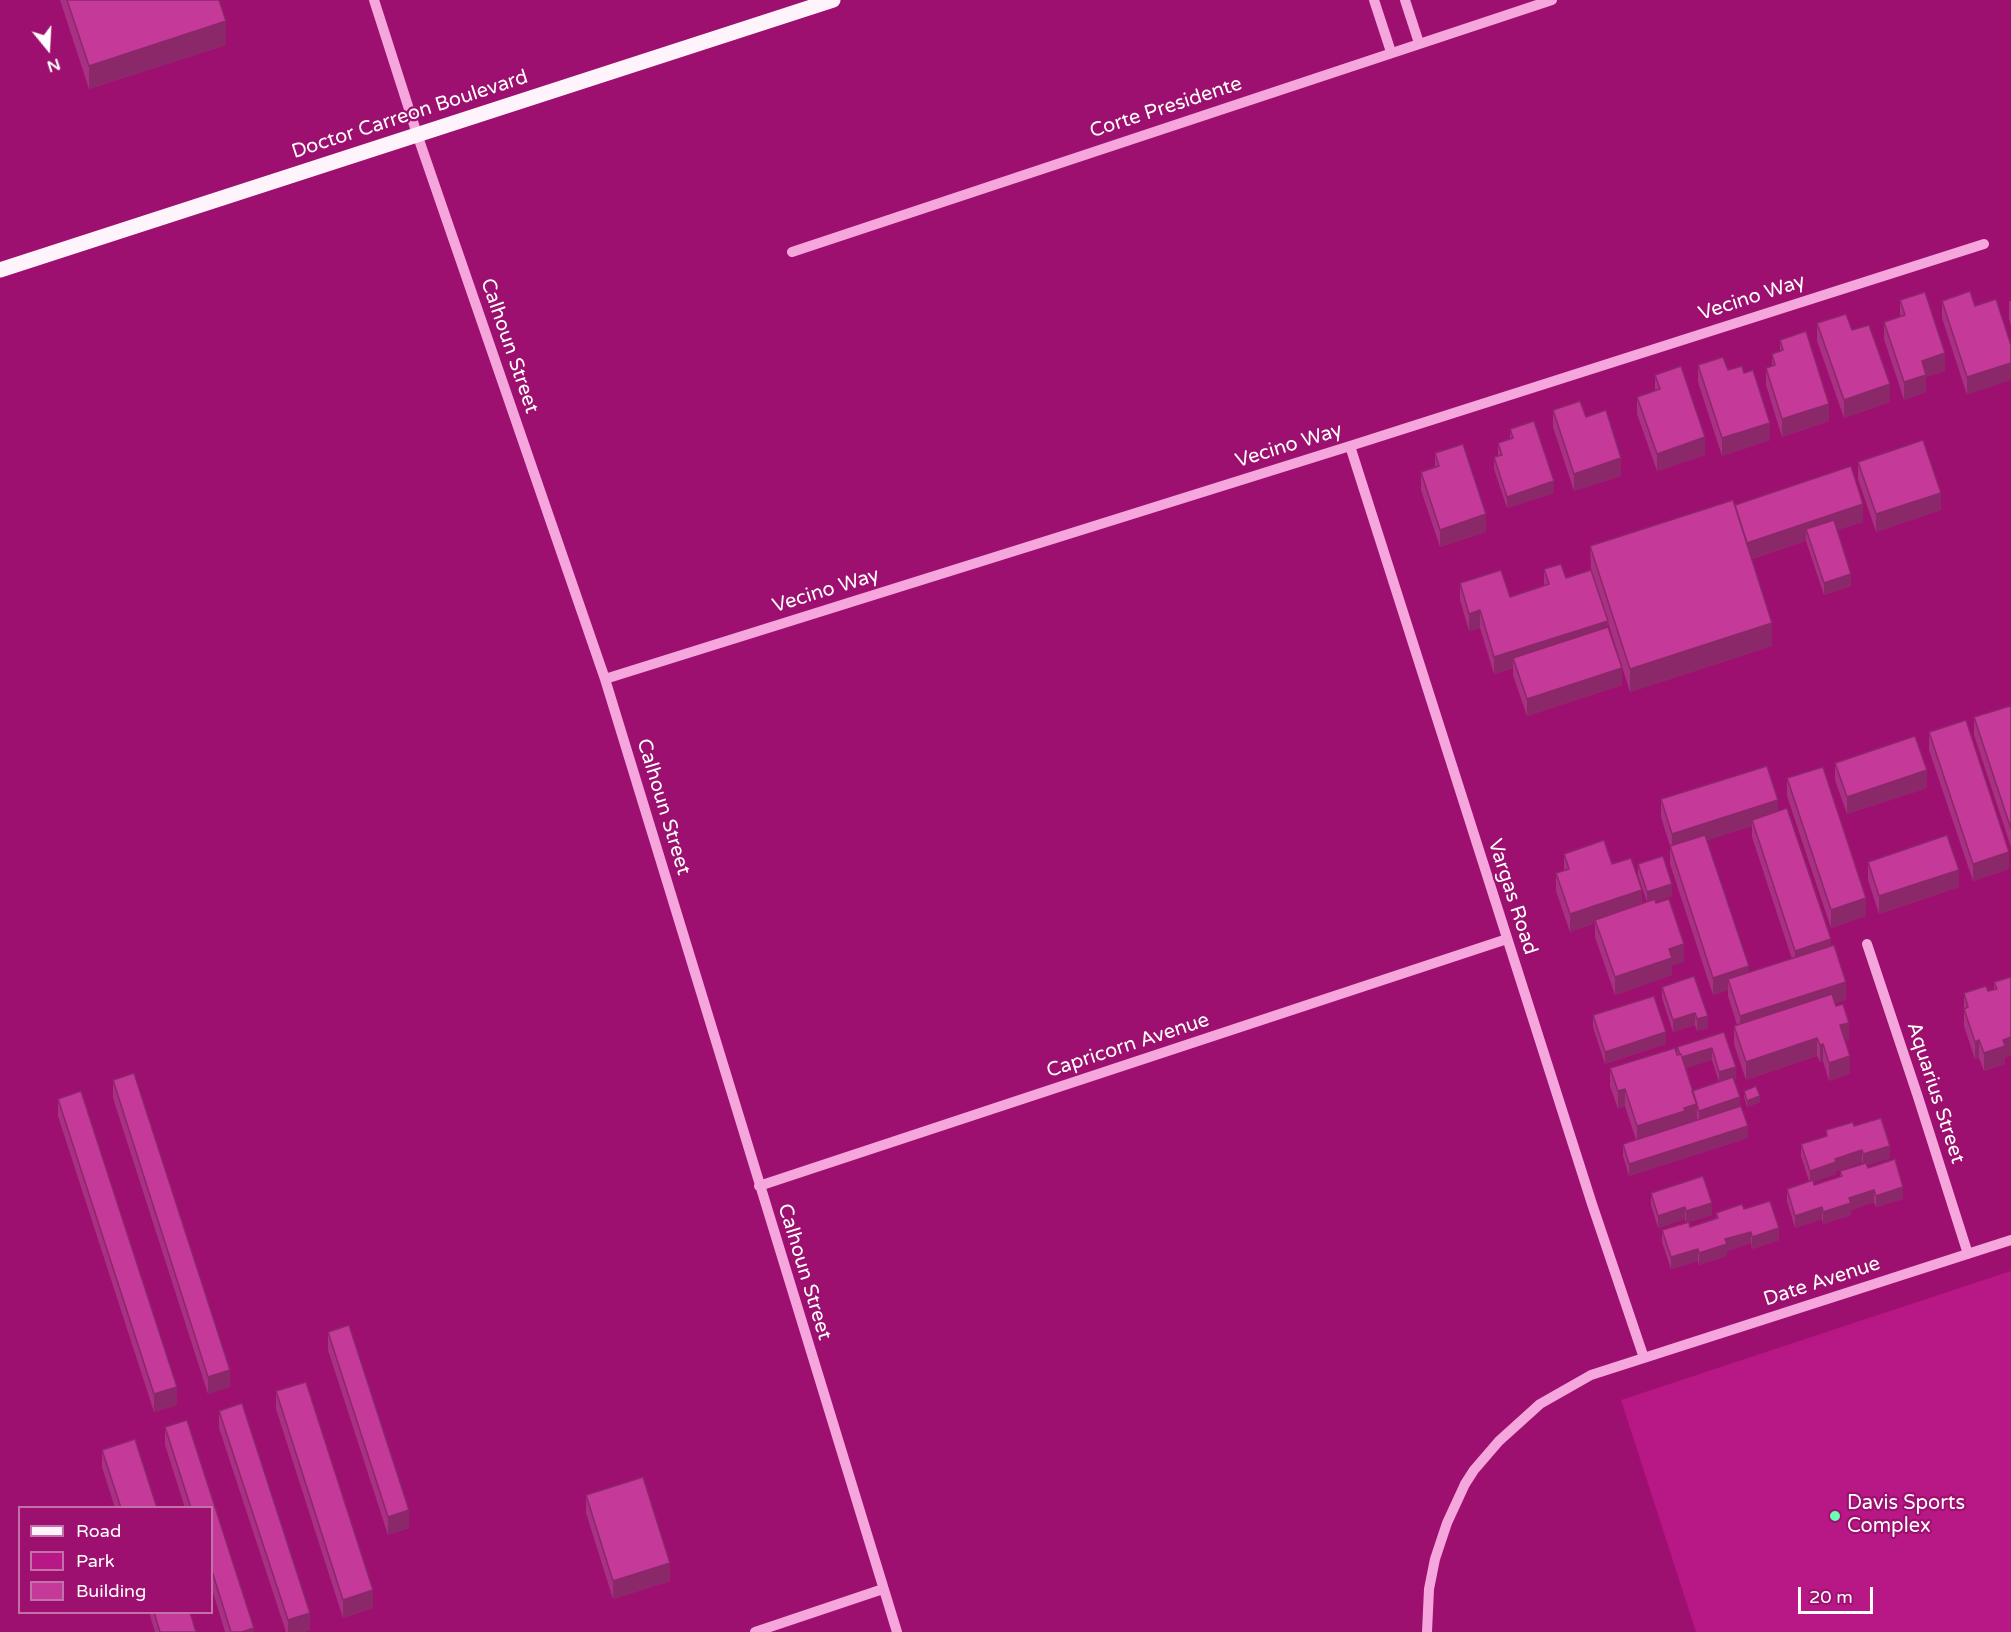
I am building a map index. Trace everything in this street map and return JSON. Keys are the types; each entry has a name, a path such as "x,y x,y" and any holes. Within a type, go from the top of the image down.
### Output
{"main road":[{"name":"Doctor Carreon Boulevard","path":"0,270 833,0"}],"street":[{"name":"Calhoun Street","path":"374,0 417,134 605,679 897,1632"},
{"path":"1374,0 1391,52"},
{"path":"1405,0 1419,43"},
{"name":"Corte Presidente","path":"792,252 1552,0"},
{"name":"Vecino Way","path":"605,679 1350,446 1984,244"},
{"name":"Vargas Road","path":"1350,446 1592,1204 1644,1358"},
{"name":"Capricorn Avenue","path":"759,1186 1507,939"},
{"name":"Aquarius Street","path":"1867,944 1968,1254"},
{"name":"Date Avenue","path":"1427,1632 1429,1589 1435,1559 1447,1523 1465,1484 1499,1441 1540,1404 1592,1375 2011,1240"},
{"path":"755,1632 883,1589"}],"green space":[{"name":"Davis Sports Complex","path":"2011,1271 2011,1632 1696,1632 1621,1400"}],"building":[{"path":"67,0 219,0 226,21 89,66"},
{"path":"1970,291 1975,306 1996,299 2011,345 2011,363 1967,377 1942,301"},
{"path":"1925,292 1945,353 1922,361 1926,375 1904,382 1884,322 1905,315 1900,300"},
{"path":"1846,314 1852,330 1869,325 1890,384 1844,400 1817,323"},
{"path":"1806,331 1829,404 1782,419 1766,368 1775,365 1772,354 1783,350 1780,340"},
{"path":"1723,357 1728,370 1742,366 1744,373 1753,370 1770,423 1722,438 1698,365"},
{"path":"1681,366 1705,437 1657,454 1637,397 1660,389 1655,375"},
{"path":"1580,401 1586,417 1606,410 1621,458 1574,474 1553,410"},
{"path":"1534,421 1554,481 1507,497 1494,457 1502,455 1498,443 1513,438 1510,429"},
{"path":"1923,440 1941,493 1876,514 1858,462"},
{"path":"1463,444 1486,514 1440,530 1421,472 1439,466 1435,453"},
{"path":"1851,466 1863,504 1747,543 1735,505"},
{"path":"1733,500 1772,623 1630,669 1590,546"},
{"path":"1834,520 1851,574 1824,583 1806,529"},
{"path":"1561,564 1566,578 1591,570 1608,621 1494,657 1480,610 1469,614 1460,583 1501,570 1510,597 1549,584 1544,569"},
{"path":"1608,627 1622,668 1527,699 1513,658"},
{"path":"2010,706 2011,708 2011,829 1974,717"},
{"path":"1966,720 2009,852 1973,864 1929,732"},
{"path":"1915,736 1927,770 1847,797 1835,763"},
{"path":"1767,766 1778,800 1672,834 1661,799"},
{"path":"1823,767 1866,898 1831,910 1787,778"},
{"path":"1787,808 1831,939 1795,951 1752,820"},
{"path":"1705,835 1749,966 1713,978 1670,846"},
{"path":"1947,835 1959,870 1879,896 1868,862"},
{"path":"1604,840 1612,864 1631,858 1642,890 1570,914 1556,873 1569,869 1564,854"},
{"path":"1663,856 1672,884 1647,892 1638,864"},
{"path":"1655,899 1656,903 1669,899 1684,944 1669,949 1672,958 1615,977 1595,920"},
{"path":"1834,945 1846,982 1740,1016 1728,979"},
{"path":"1694,976 1708,1016 1697,1019 1695,1013 1673,1020 1662,987"},
{"path":"2011,977 2011,1037 2003,1040 2005,1046 1984,1053 1979,1040 1975,1042 1964,1009 1968,1007 1964,993 1986,986 1988,991 1997,989 1994,982"},
{"path":"1832,994 1836,1006 1843,1004 1849,1023 1840,1025 1850,1056 1829,1063 1823,1044 1820,1045 1817,1038 1746,1062 1734,1026"},
{"path":"1654,996 1666,1032 1605,1052 1593,1015"},
{"path":"1724,1032 1736,1067 1719,1072 1712,1048 1682,1057 1677,1047"},
{"path":"1675,1048 1677,1055 1681,1054 1697,1104 1684,1108 1685,1111 1637,1126 1625,1089 1618,1091 1610,1068"},
{"path":"134,1073 230,1370 208,1377 113,1080"},
{"path":"1733,1077 1740,1097 1699,1111 1692,1091"},
{"path":"1756,1086 1760,1096 1747,1101 1744,1091"},
{"path":"81,1091 177,1387 154,1394 58,1099"},
{"path":"1741,1106 1748,1126 1629,1164 1623,1144"},
{"path":"1881,1118 1890,1146 1863,1154 1862,1150 1810,1171 1801,1144 1827,1136 1826,1130 1853,1122 1854,1126"},
{"path":"1895,1159 1903,1187 1876,1196 1874,1190 1849,1198 1851,1203 1823,1212 1822,1207 1795,1216 1787,1189 1813,1180 1814,1185 1842,1176 1840,1171 1866,1163 1868,1168"},
{"path":"1703,1176 1712,1203 1686,1211 1685,1207 1658,1216 1651,1193"},
{"path":"1770,1201 1779,1228 1752,1237 1751,1232 1725,1239 1727,1244 1699,1253 1698,1249 1671,1257 1662,1230 1689,1222 1690,1227 1718,1218 1716,1213 1742,1204 1744,1209"},
{"path":"349,1325 409,1510 388,1517 328,1332"},
{"path":"306,1382 373,1590 343,1600 276,1391"},
{"path":"242,1403 310,1613 288,1620 219,1411"},
{"path":"187,1420 254,1628 242,1632 231,1632 213,1574 213,1506 190,1506 165,1427"},
{"path":"135,1439 156,1506 120,1506 102,1450"},
{"path":"643,1477 670,1563 613,1581 586,1495"},
{"path":"155,1614 191,1614 196,1632 160,1632"}],"place":[{"name":"Davis Sports Complex","path":"1835,1516"}]}
